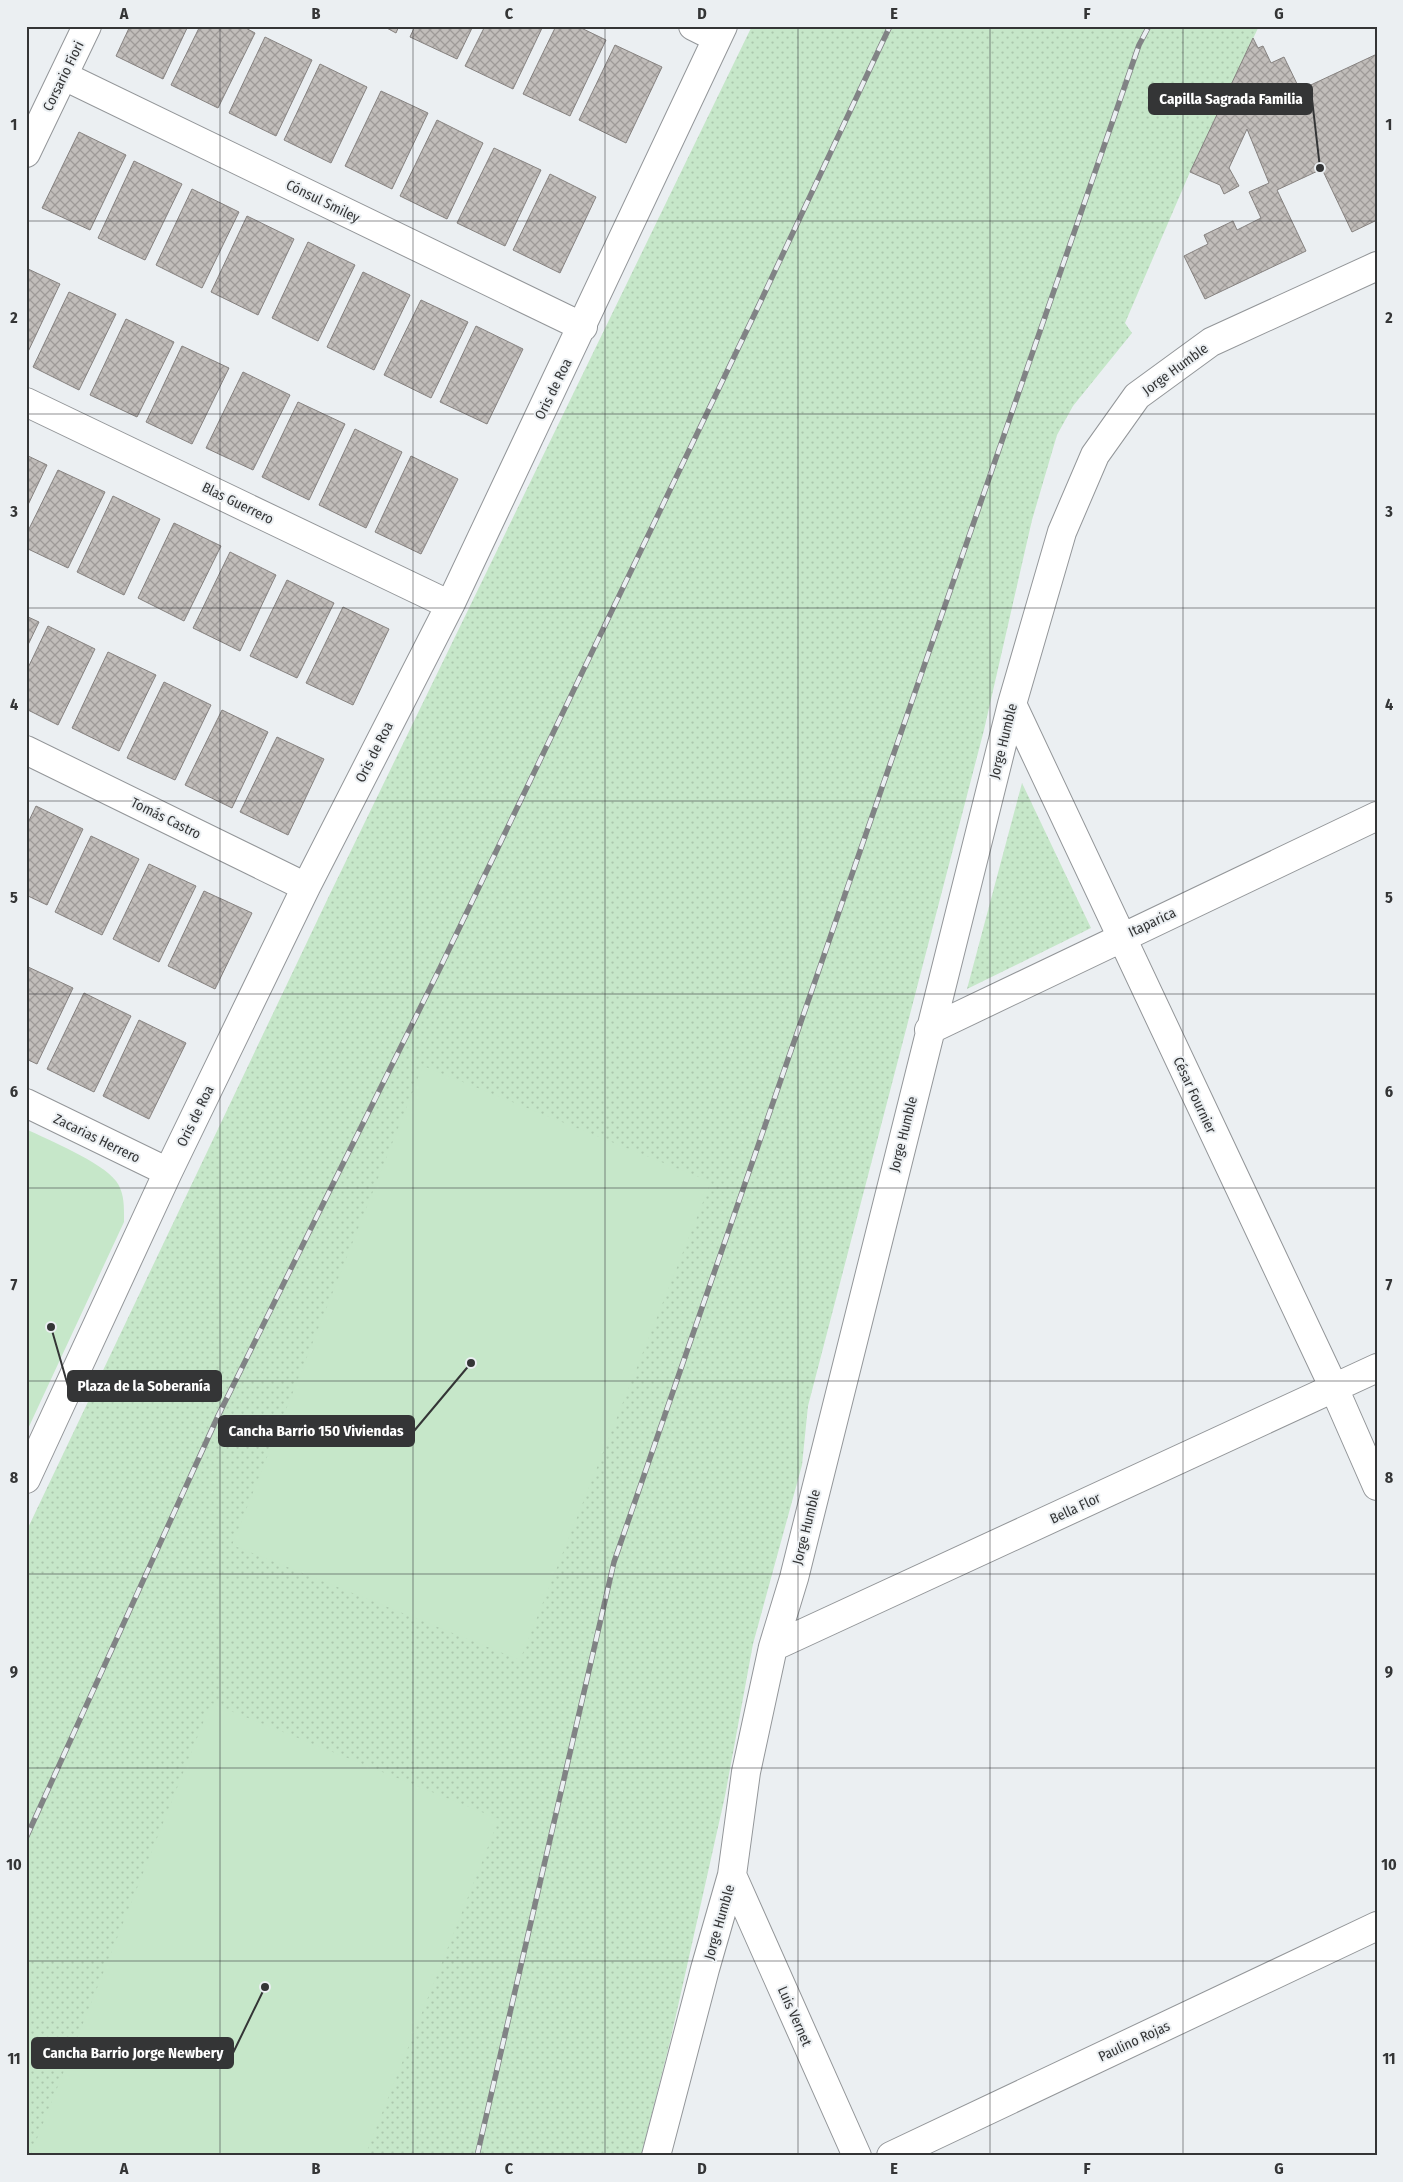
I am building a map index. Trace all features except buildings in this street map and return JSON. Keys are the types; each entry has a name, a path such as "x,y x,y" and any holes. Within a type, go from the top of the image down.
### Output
{"street":[{"name":"Corsario Fiori","path":"26,153 87,26"},
{"name":"Oris de Roa","path":"26,1479 168,1172 306,887 450,605 583,327 711,30"},
{"name":"Cónsul Smiley","path":"64,76 583,327"},
{"name":"Jorge Humble","path":"656,2156 705,1969 732,1875 746,1772 773,1647 794,1578 929,1030 1012,704 1062,532 1095,454 1137,396 1211,342 1377,266"},
{"name":"Blas Guerrero","path":"26,402 450,605"},
{"name":"César Fournier","path":"1012,704 1120,937 1334,1388 1377,1486"},
{"name":"Tomás Castro","path":"26,750 306,887"},
{"name":"Itaparica","path":"929,1030 1120,937 1377,816"},
{"name":"Zacarias Herrero","path":"26,1103 168,1172"},
{"name":"Bella Flor","path":"773,1647 1377,1368"},
{"name":"Luis Vernet","path":"732,1875 857,2156"},
{"name":"Paulino Rojas","path":"891,2156 1377,1926"}],"green space":[{"path":"752,26 1259,26 1190,172 1125,323 1132,333 1073,406 1057,435 1032,520 984,730 808,1406 802,1465 753,1644 725,1796 670,2042 641,2156 26,2156 26,1532 328,898"},
{"path":"1022,783 1091,928 967,989"},
{"path":"423,1066 711,1182 520,1660 232,1545"},
{"path":"26,1129 87,1159 109,1174 121,1190 124,1222 26,1433"},
{"path":"211,1703 499,1819 365,2156 30,2156"}],"railway":[{"path":"26,1838 218,1416 441,966 758,307 890,26"},
{"path":"477,2156 614,1562 1139,45 1149,26"}],"place":[{"name":"Capilla Sagrada Familia","path":"1320,168"},
{"name":"Plaza de la Soberanía","path":"51,1327"},
{"name":"Cancha Barrio 150 Viviendas","path":"471,1363"},
{"name":"Cancha Barrio Jorge Newbery","path":"265,1987"}]}
